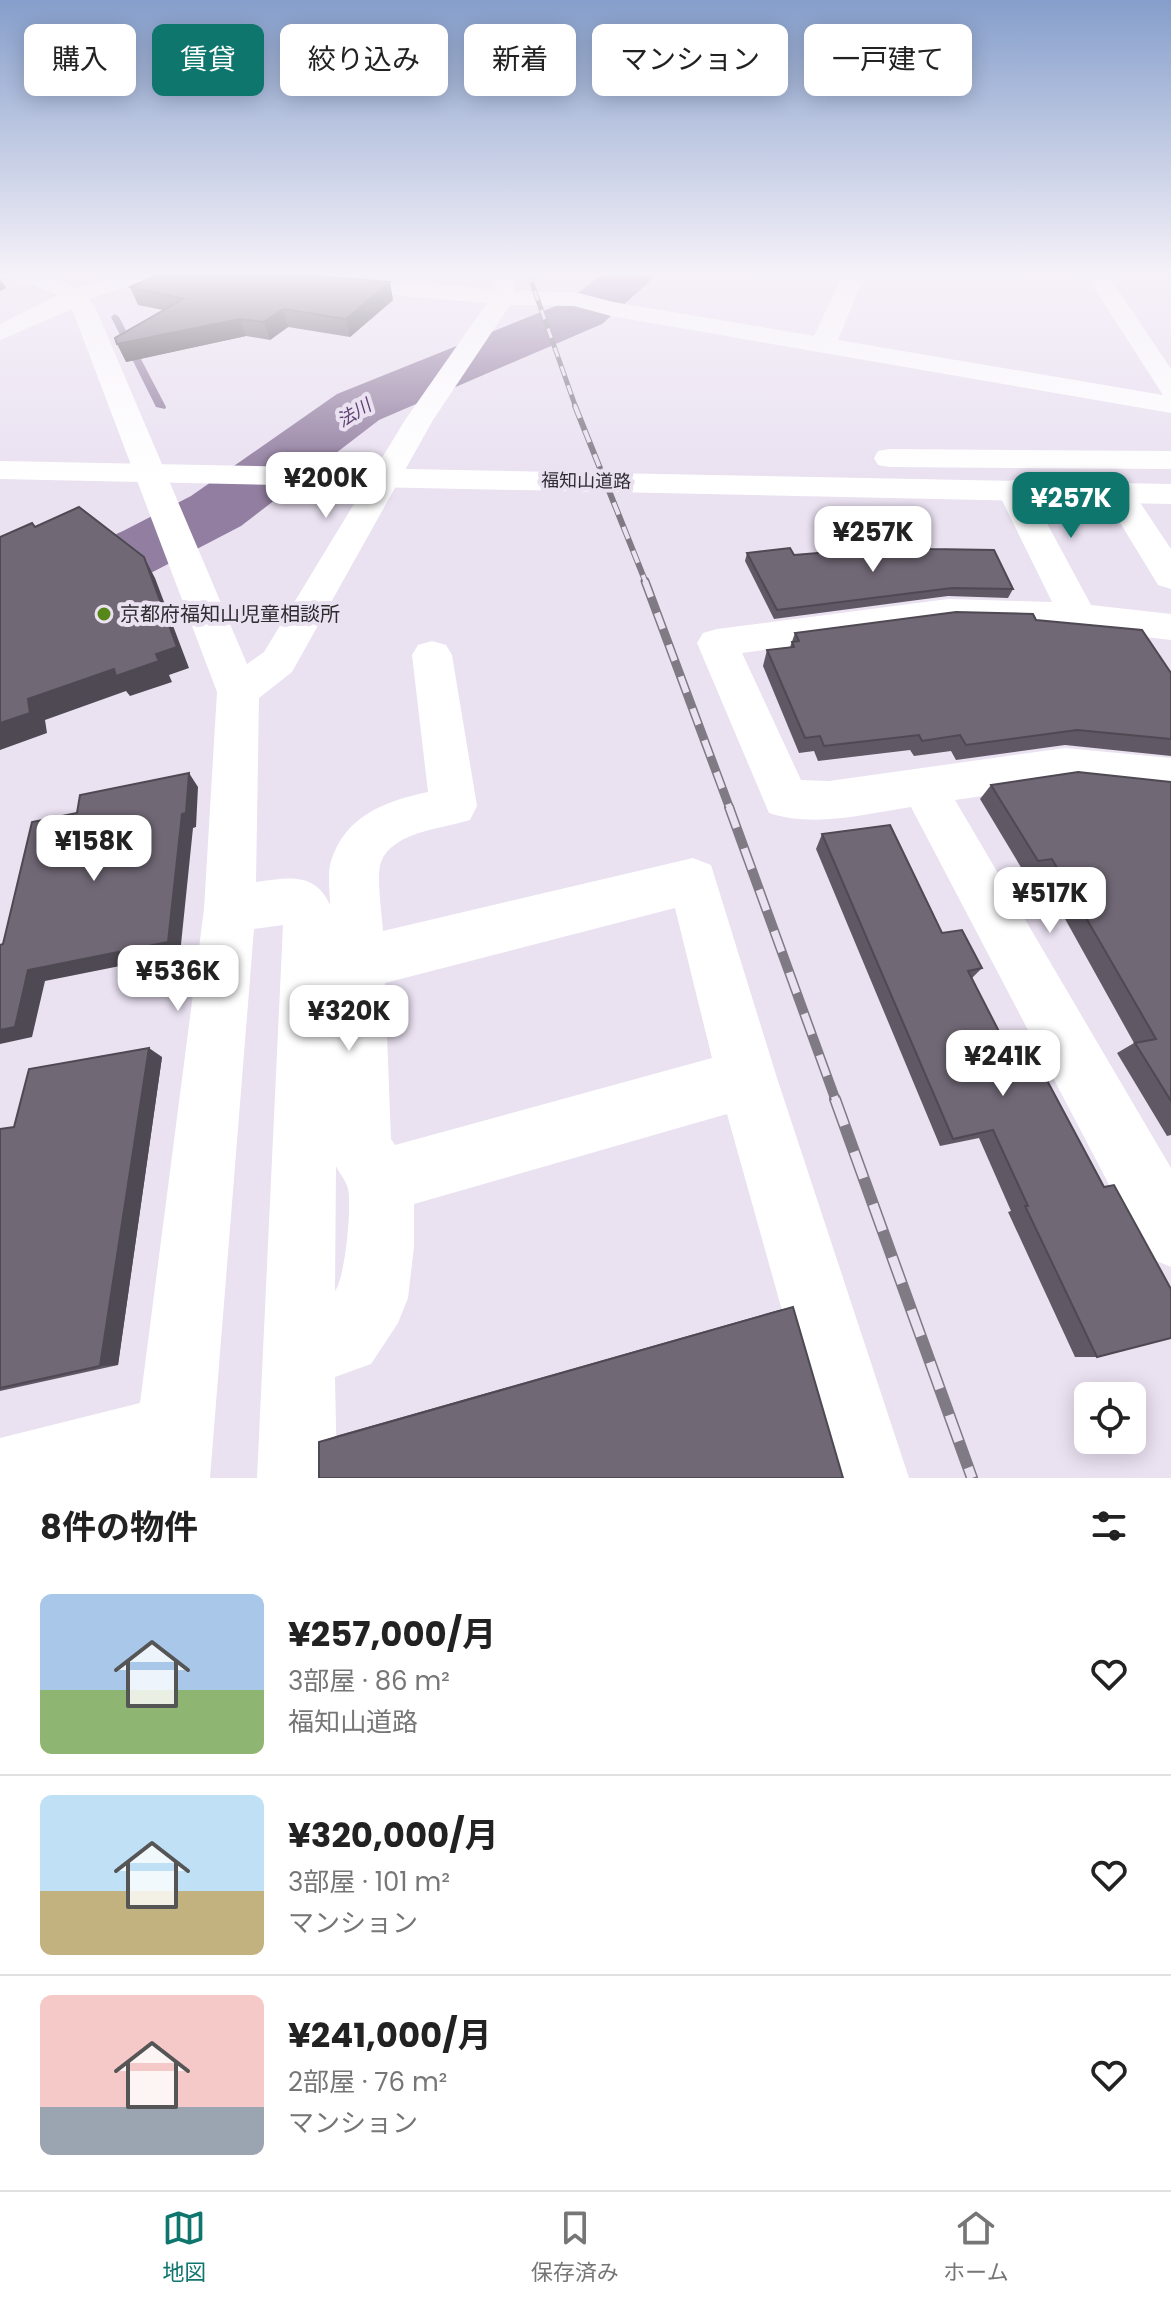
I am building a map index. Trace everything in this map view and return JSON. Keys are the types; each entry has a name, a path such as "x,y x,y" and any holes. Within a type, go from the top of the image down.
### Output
{"main road":[{"path":"0,1478 172,1456 230,909 238,692 96,341"},
{"path":"238,692 278,662 454,365 471,341"},
{"path":"799,341 1171,405"},
{"path":"823,345 825,341"},
{"path":"1140,341 1171,389"},
{"path":"114,443 176,444"},
{"path":"377,449 437,450"},
{"path":"859,457 1171,460"},
{"name":"福知山道路","path":"0,472 96,471 1171,494"},
{"path":"1013,490 1078,616"},
{"path":"1118,493 1171,577"},
{"path":"1171,627 1078,616 948,612 717,643 786,799 829,800 1065,766 1171,777"},
{"path":"298,1351 345,1338 373,1298 380,1247 381,1181 360,1148 355,863 363,844 376,830 391,822 453,806 432,655"},
{"path":"923,786 1171,1233"},
{"path":"359,963 693,881 747,1078 869,1478"},
{"path":"230,909 296,900 306,910 311,935 297,1478"},
{"path":"381,1181 747,1078"}],"building":[{"path":"79,507 144,557 177,647 156,654 159,661 116,676 114,669 28,699 30,713 0,723 0,537 32,523 35,527"},
{"path":"927,544 930,549 994,550 1013,589 952,588 777,610 747,553 790,548 794,555"},
{"path":"956,612 1033,614 1036,620 1142,630 1171,673 1171,739 1077,730 966,745 960,735 922,741 919,735 824,746 820,736 805,738 767,650 794,647 792,642 799,641 795,633"},
{"path":"1078,772 1171,782 1171,1101 1135,1043 1156,1039 1052,859 1038,861 991,785"},
{"path":"189,773 168,942 28,970 15,1027 0,1030 0,945 3,944 32,822 77,813 80,795"},
{"path":"890,825 942,933 962,930 982,968 968,971 1008,1049 1028,1045 1104,1187 1114,1185 1171,1289 1171,1338 1097,1357 1025,1206 1028,1206 993,1130 953,1139 822,834"},
{"path":"149,1048 100,1366 0,1388 0,1129 14,1127 29,1069"},
{"path":"793,1307 843,1478 319,1478 319,1442"}],"waterway":[{"path":"127,341 161,407"},
{"name":"法川","path":"0,618 149,547 216,511 358,407 517,341"},
{"name":"法川","path":"209,506 216,511"}],"railway":[{"path":"552,341 576,408"},
{"path":"575,406 646,583"},
{"path":"645,581 730,809"},
{"path":"729,807 836,1101"},
{"path":"835,1099 972,1478"}],"place":[{"name":"京都府福知山児童相談所","path":"104,614"}]}
